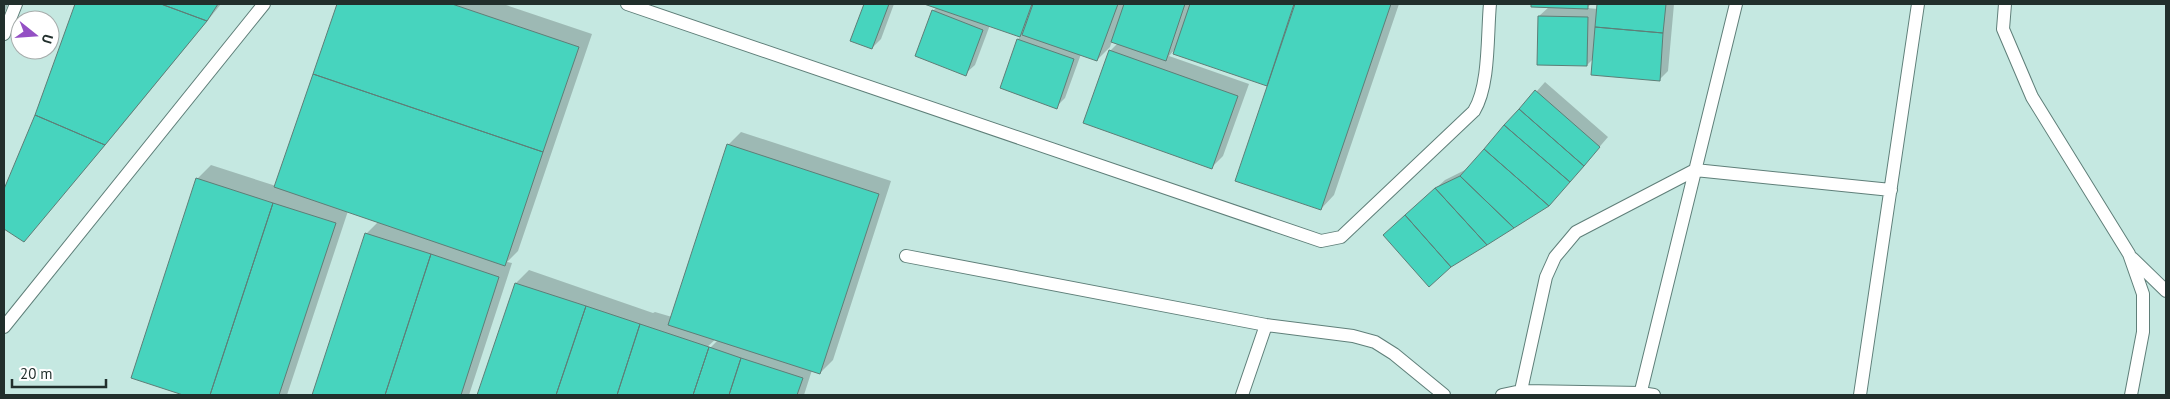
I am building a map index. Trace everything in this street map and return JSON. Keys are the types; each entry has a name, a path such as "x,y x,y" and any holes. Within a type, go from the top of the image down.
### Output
{"lane":[{"path":"4,34 16,4"},
{"path":"4,327 264,4"},
{"path":"627,4 1321,241 1341,237 1474,111 1481,100 1484,85 1490,4"},
{"path":"1640,394 1736,4"},
{"path":"1860,395 1892,190 1918,4"},
{"path":"2005,4 2003,29 2032,97 2129,254 2144,294 2143,332 2131,395"},
{"path":"1521,393 1539,302 1546,277 1555,257 1576,232 1695,170 1892,190"},
{"path":"2129,254 2166,291"},
{"path":"906,256 1266,325 1353,336 1375,342 1394,354 1444,395"},
{"path":"1242,395 1266,325"},
{"path":"1502,395 1521,393 1654,395"}],"building":[{"path":"75,4 161,4 207,21 105,145 35,115 55,60 60,60 60,46"},
{"path":"161,4 218,4 207,21"},
{"path":"337,4 452,4 579,47 543,152 313,74"},
{"path":"864,4 889,4 872,49 850,41"},
{"path":"924,4 1032,4 1020,37"},
{"path":"1033,4 1118,4 1097,61 1022,35"},
{"path":"1124,4 1185,4 1166,61 1111,42"},
{"path":"1190,4 1294,4 1267,86 1173,54"},
{"path":"1295,4 1391,4 1321,210 1235,181"},
{"path":"1531,4 1588,4 1588,9 1531,7"},
{"path":"1597,4 1666,4 1663,33 1595,27"},
{"path":"932,10 983,30 966,76 915,56"},
{"path":"1538,16 1588,17 1587,66 1537,65"},
{"path":"1595,27 1663,33 1660,81 1591,75"},
{"path":"1017,39 1074,59 1057,109 1000,88"},
{"path":"1109,50 1238,96 1212,169 1083,123"},
{"path":"313,74 543,152 505,266 274,187"},
{"path":"1535,90 1600,147 1584,166 1519,109"},
{"path":"1519,109 1584,166 1570,182 1504,125"},
{"path":"35,115 105,145 24,242 4,229 4,189"},
{"path":"1504,125 1570,182 1549,206 1484,149"},
{"path":"727,144 879,194 820,374 668,325"},
{"path":"1484,149 1549,206 1514,228 1460,176"},
{"path":"1460,176 1514,228 1487,245 1435,188"},
{"path":"196,178 273,203 210,395 183,395 131,378"},
{"path":"1435,188 1487,245 1451,267 1405,215"},
{"path":"273,203 336,223 279,395 210,395"},
{"path":"1405,215 1451,267 1429,287 1383,235"},
{"path":"365,233 431,254 385,395 312,395"},
{"path":"431,254 499,277 461,395 385,395"},
{"path":"515,283 586,306 556,395 477,395"},
{"path":"586,306 640,324 617,395 556,395"},
{"path":"640,324 709,347 693,395 617,395"},
{"path":"709,347 741,358 729,395 693,395"},
{"path":"741,358 803,378 797,395 729,395"}]}
